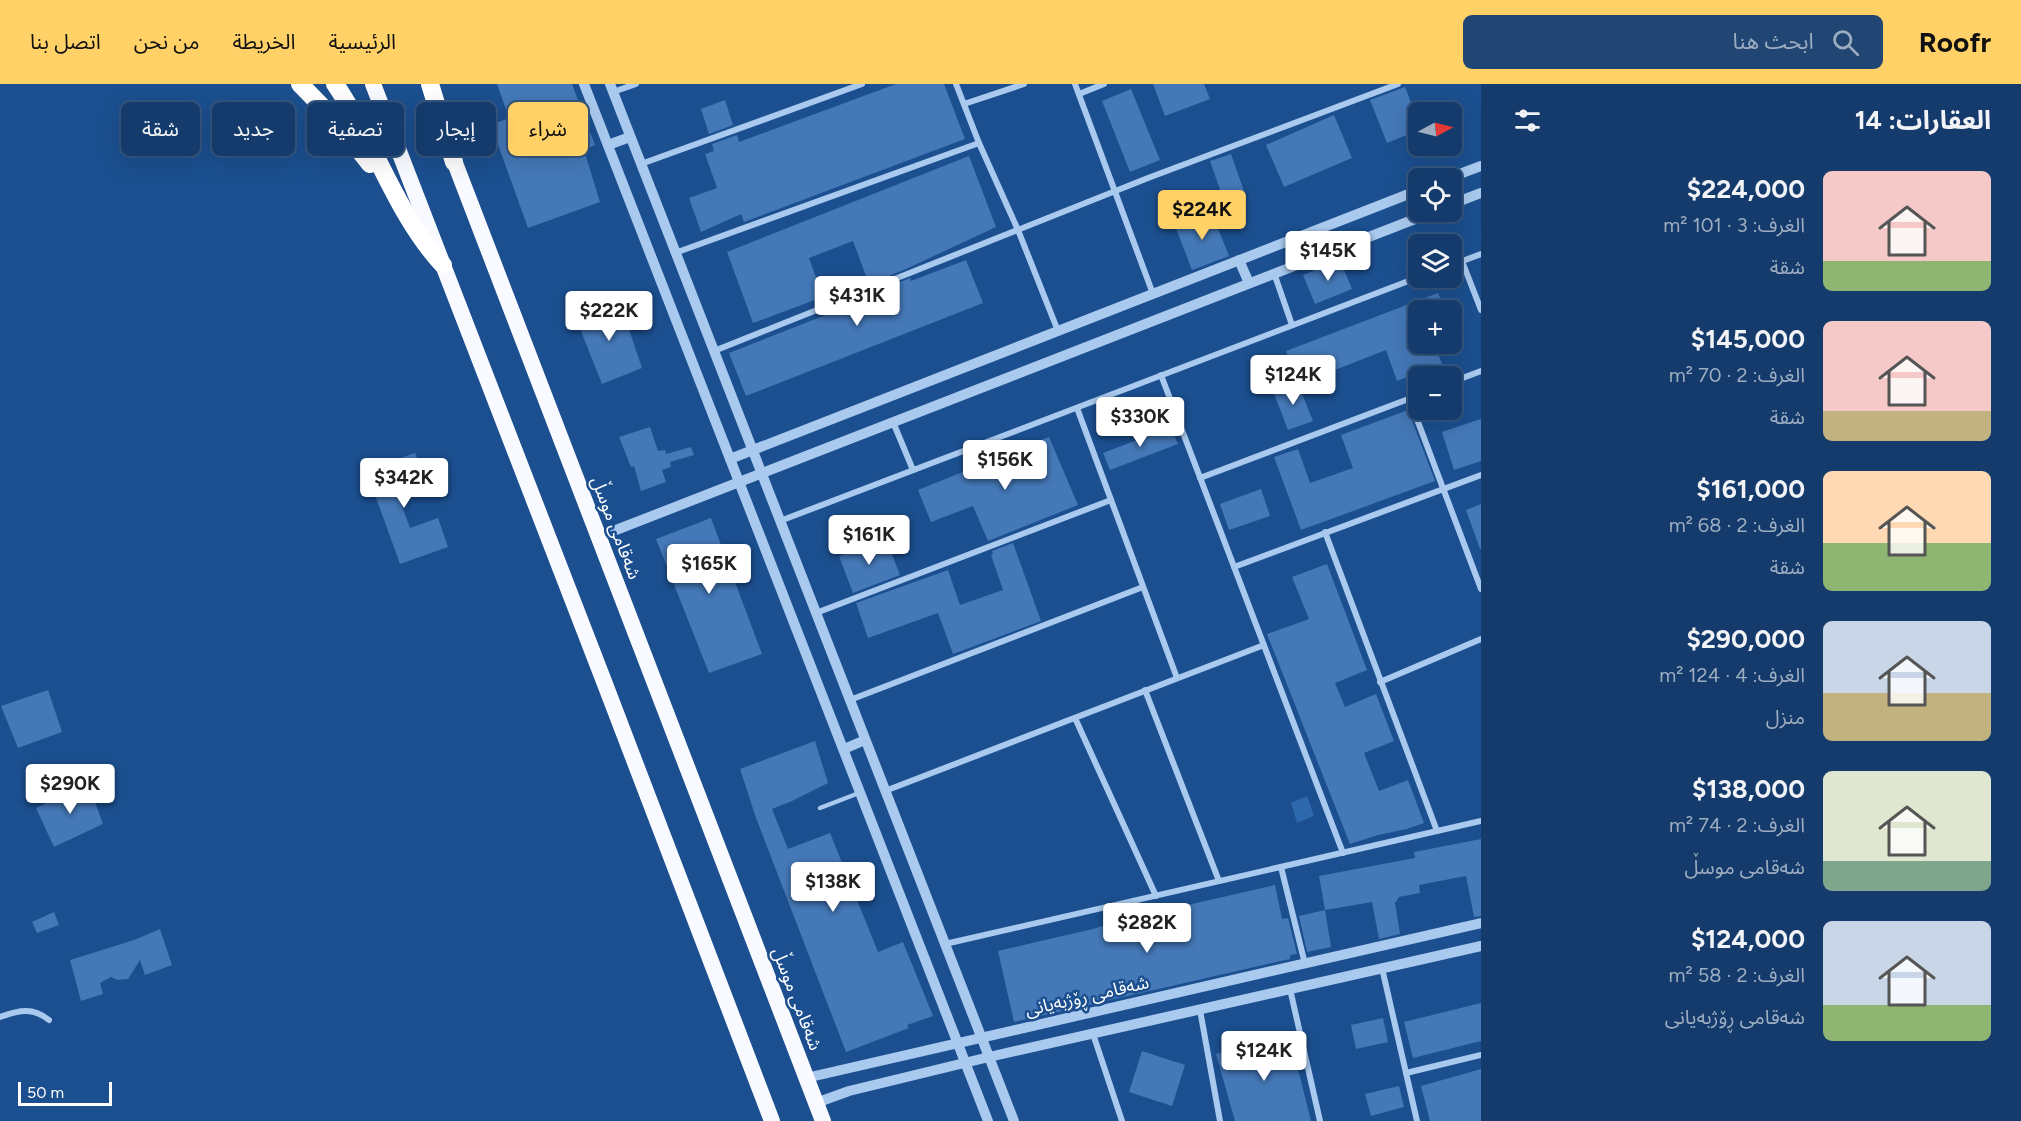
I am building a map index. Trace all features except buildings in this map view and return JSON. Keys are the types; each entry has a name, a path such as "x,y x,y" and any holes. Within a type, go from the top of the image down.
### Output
{"highway":[{"path":"300,84 349,135 418,235 443,265"},
{"path":"335,84 375,154 402,209"},
{"path":"373,84 772,1121"},
{"name":"شەقامی موسڵ","path":"424,84 823,1121"},
{"path":"430,84 454,162"}],"street":[{"path":"584,84 988,1121"},
{"path":"636,84 611,88 1014,1121"},
{"path":"641,164 862,84"},
{"path":"956,84 1058,331"},
{"path":"964,104 1024,84"},
{"path":"1075,84 1153,294"},
{"path":"1079,94 1104,84"},
{"path":"714,351 1115,191 1398,84"},
{"path":"608,145 630,137"},
{"path":"675,252 979,143"},
{"path":"1462,173 1481,166"},
{"path":"1462,200 1481,193"},
{"path":"730,459 1408,194"},
{"path":"598,537 1408,222"},
{"path":"1481,254 1462,261 1481,310"},
{"path":"1239,260 1249,283"},
{"path":"1274,273 1292,326"},
{"path":"780,520 1408,281"},
{"path":"1462,378 1481,371"},
{"path":"1161,375 1342,853"},
{"path":"1200,478 1408,398"},
{"path":"1077,408 1178,678"},
{"path":"1417,420 1481,589"},
{"path":"893,422 913,470"},
{"path":"1234,567 1481,475"},
{"path":"816,613 1111,500"},
{"path":"1325,532 1437,831"},
{"path":"850,700 1143,587"},
{"path":"1380,682 1481,639"},
{"path":"885,791 1264,645"},
{"path":"1145,690 1219,881"},
{"path":"1075,718 1156,896"},
{"path":"844,749 865,740"},
{"path":"945,944 1481,821"},
{"path":"1281,867 1305,963"},
{"name":"شەقامی ڕۆژبەیانی","path":"806,1078 1481,923"},
{"path":"1461,927 1467,949"},
{"path":"816,1103 849,1091 989,1057 1481,946"},
{"path":"1382,968 1418,1121"},
{"path":"1290,990 1320,1121"},
{"path":"0,1017 15,1011 30,1010 49,1020"},
{"path":"1200,1010 1220,1121"},
{"path":"1093,1035 1122,1121"},
{"path":"1406,1073 1481,1056"},
{"path":"844,1070 849,1091"}],"lane":[{"path":"820,808 860,792"}],"shaded area":[{"path":"1307,796 1314,816 1297,823 1291,803"}]}
